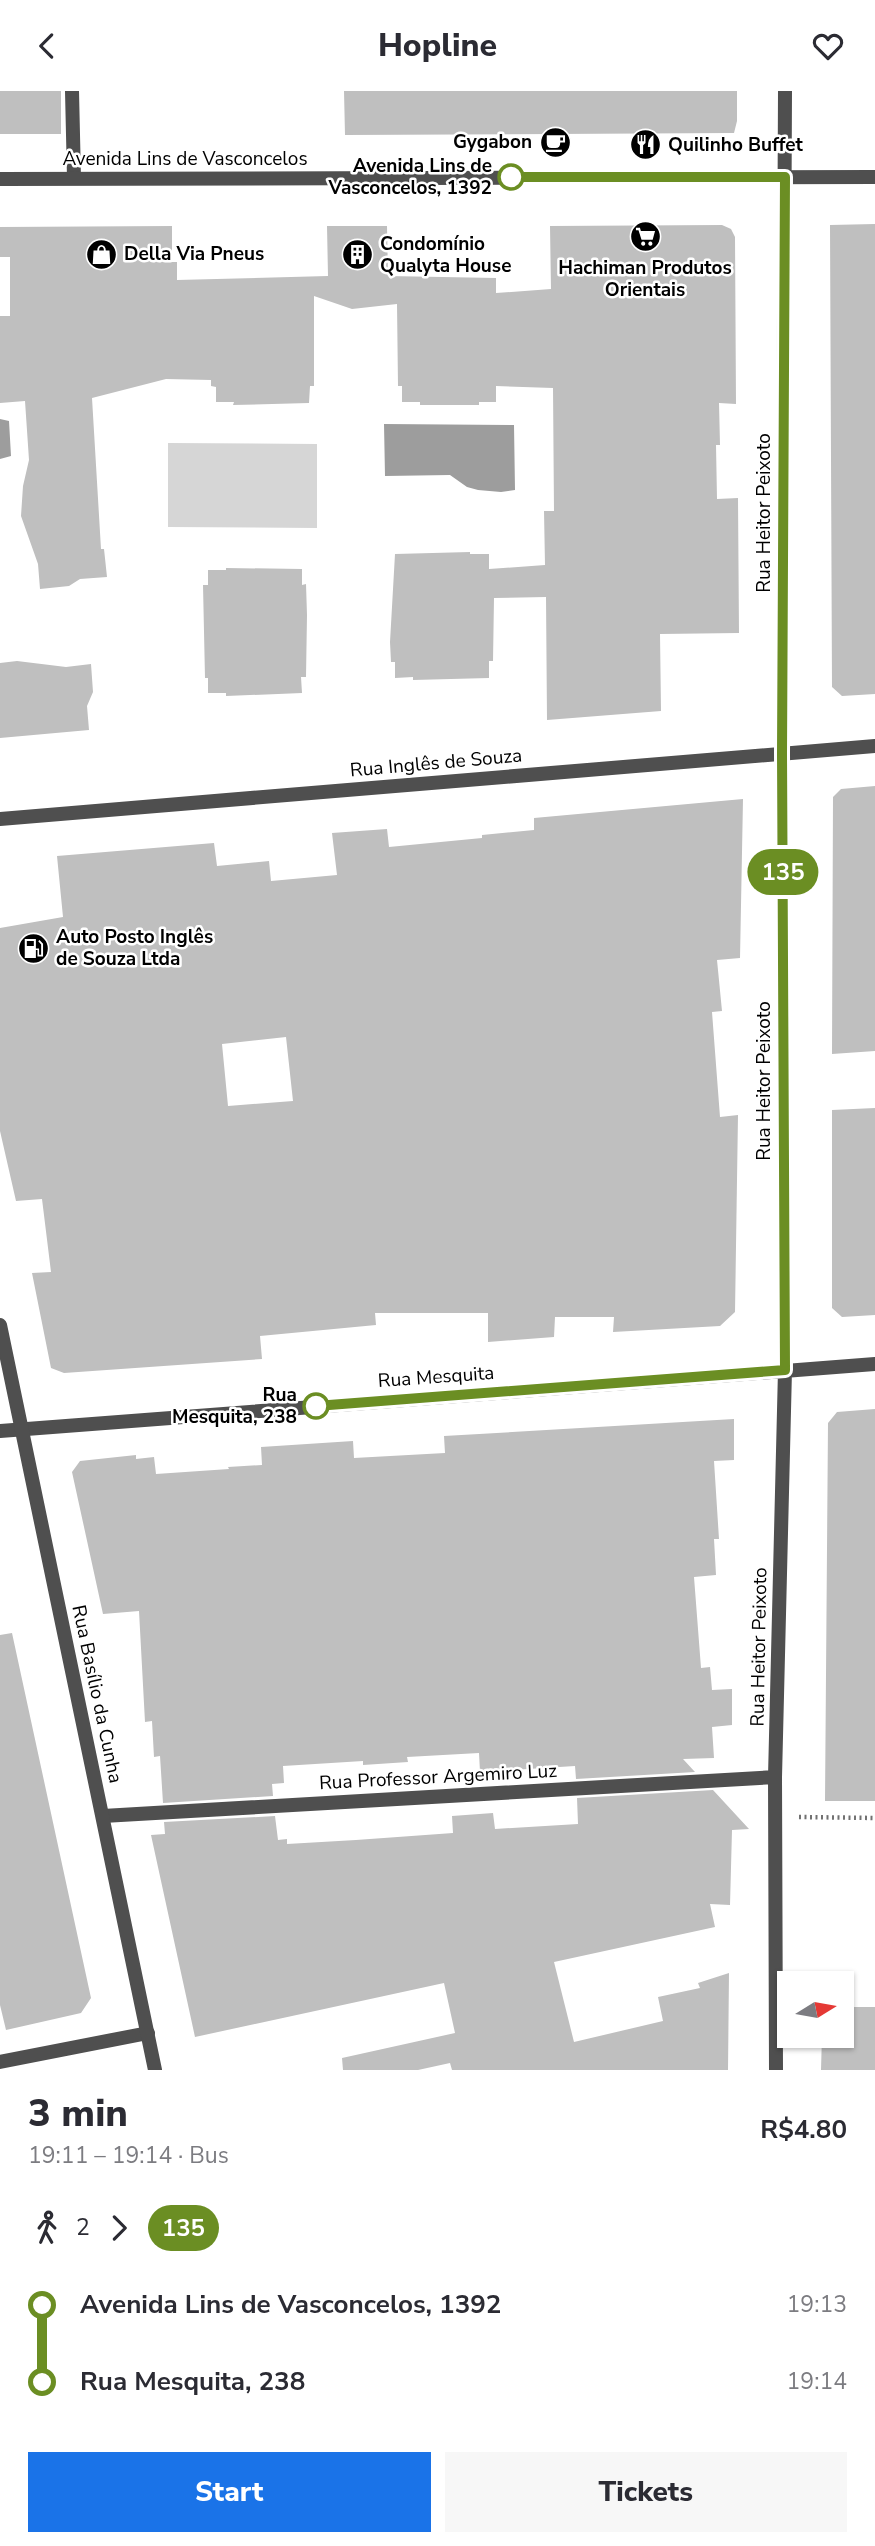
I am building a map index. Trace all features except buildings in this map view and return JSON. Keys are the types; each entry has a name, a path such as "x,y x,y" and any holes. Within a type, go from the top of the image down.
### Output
{"street":[{"path":"72,91 74,178"},
{"name":"Rua Heitor Peixoto","path":"776,2070 775,1777 785,1370 782,753 785,91"},
{"name":"Avenida Lins de Vasconcelos","path":"0,179 875,177"},
{"name":"Rua Inglês de Souza","path":"0,819 875,745"},
{"name":"Rua Basílio da Cunha","path":"0,1325 155,2070"},
{"name":"Rua Mesquita","path":"0,1431 875,1364"},
{"name":"Rua Professor Argemiro Luz","path":"103,1816 775,1777"},
{"path":"0,2062 148,2033"}],"path":[{"path":"775,1817 875,1818"}],"shaded area":[{"path":"0,419 9,421 11,456 0,459"},
{"path":"384,424 514,425 515,490 478,490 467,487 450,475 385,476"},
{"path":"168,443 317,444 317,528 168,527"}],"bus line":[{"name":"135","path":"316,1406 785,1370 782,753 785,177 511,177"}],"place":[{"name":"Gygabon","path":"555,142"},
{"name":"Quilinho Buffet","path":"645,145"},
{"name":"Avenida Lins de Vasconcelos, 1392","path":"511,177"},
{"name":"Hachiman Produtos Orientais","path":"645,237"},
{"name":"Della Via Pneus","path":"101,254"},
{"name":"Condomínio Qualyta House","path":"357,255"},
{"name":"Auto Posto Inglês de Souza Ltda","path":"33,948"},
{"name":"Rua Mesquita, 238","path":"316,1406"}]}
